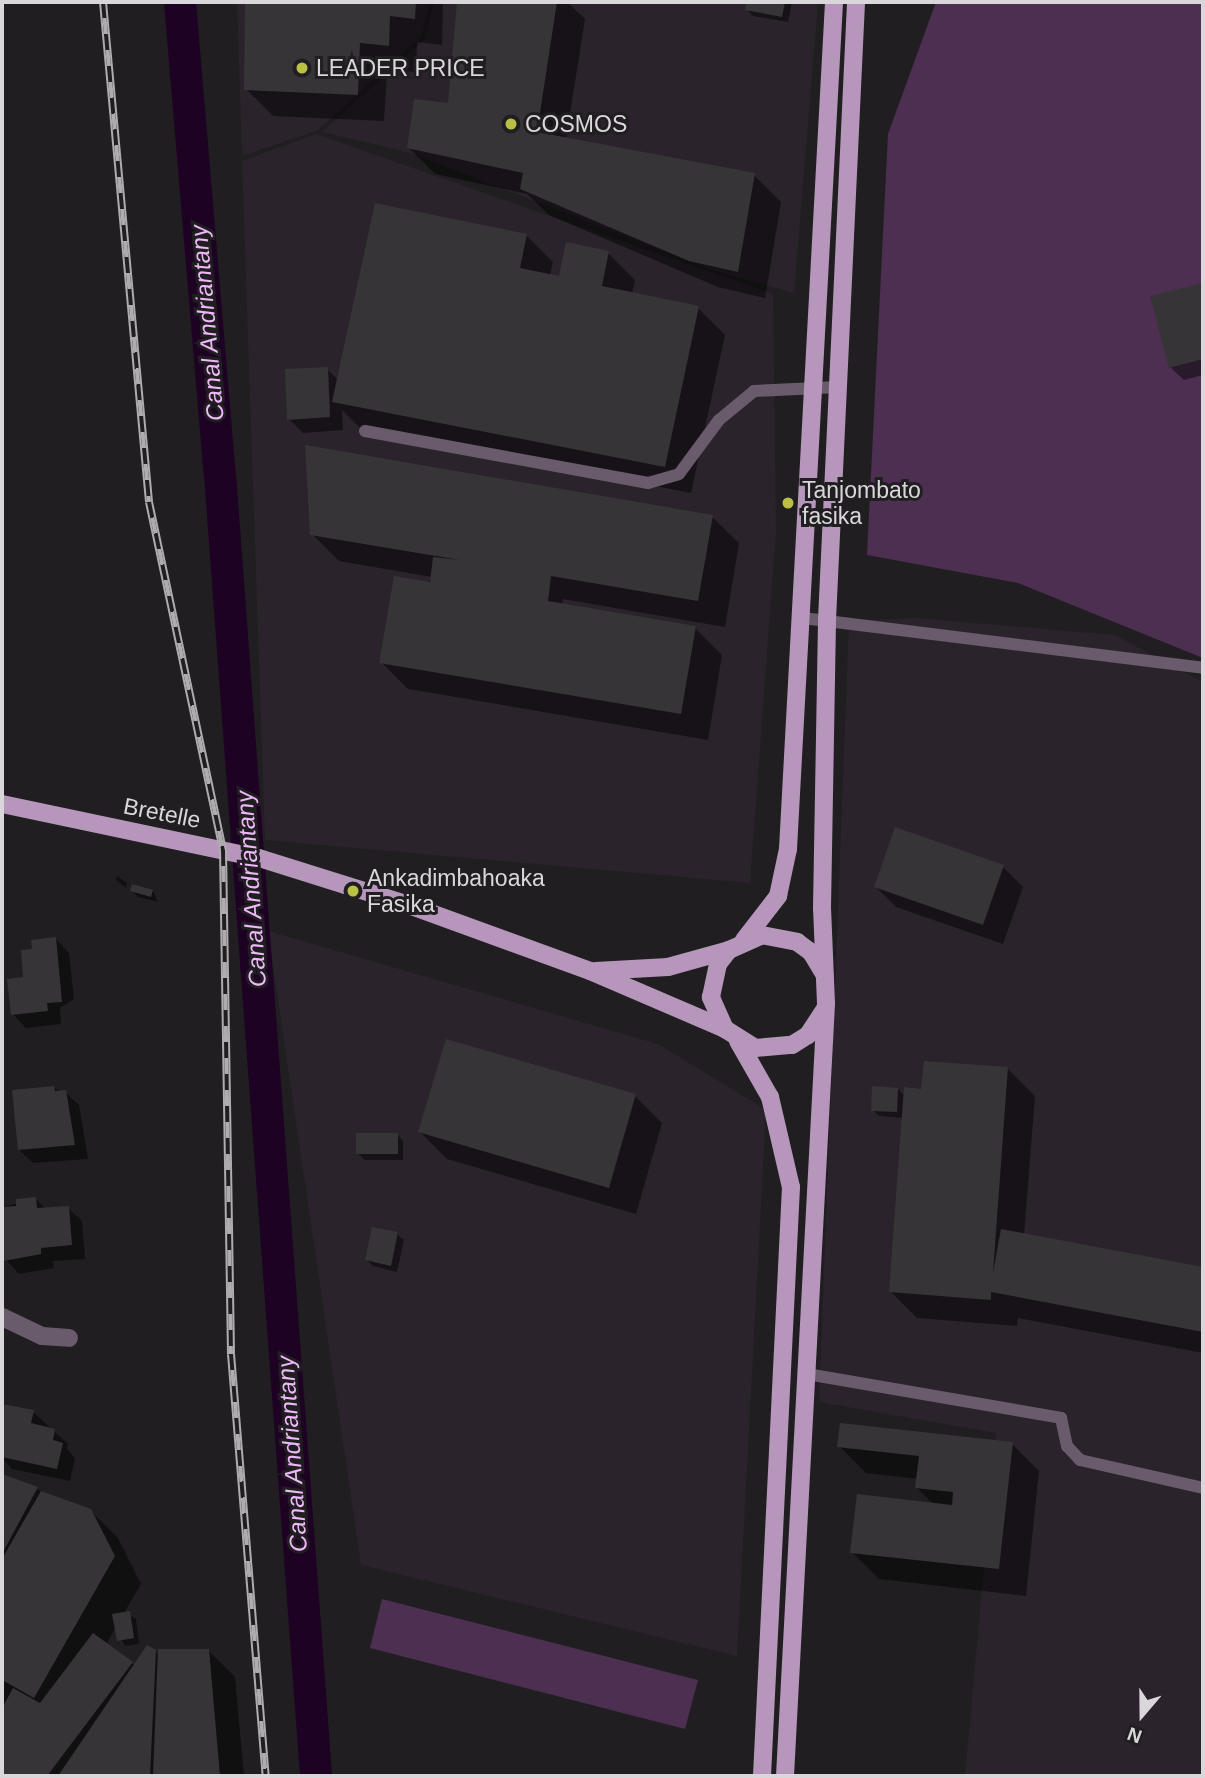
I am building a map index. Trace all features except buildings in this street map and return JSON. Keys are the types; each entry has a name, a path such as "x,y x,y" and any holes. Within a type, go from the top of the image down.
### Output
{"main road":[{"path":"762,1776 791,1187 770,1097 712,997 718,964 778,896 788,849 803,618 832,3"},
{"path":"785,1776 827,985 822,908 827,620 855,7"},
{"name":"Bretelle","path":"2,804 259,858 316,876 590,971 732,1035"},
{"path":"590,971 668,967 762,935 797,942 821,967 827,985"},
{"path":"732,1035 755,1048 792,1045 808,1035 826,1003"}],"street":[{"path":"2,1317 42,1336 69,1338"}],"lane":[{"path":"832,3 855,7"},
{"path":"365,431 648,482 679,474 719,420 754,391 838,387"},
{"path":"803,618 1203,668"},
{"path":"807,1374 1061,1418 1067,1446 1080,1460 1203,1488"}],"shaded area":[{"name":"LEADER PRICE","path":"237,2 430,2 421,37 317,131 242,156"},
{"path":"434,2 818,2 794,293 715,271 411,153 322,132 425,39"},
{"path":"936,2 1203,2 1203,658 1018,583 867,555 888,134"},
{"path":"316,134 773,294 776,531 750,883 265,840 242,161"},
{"path":"916,618 1115,635 1203,682 1203,1776 965,1776 996,1433 819,1402 849,621"},
{"path":"268,931 658,1044 766,1110 737,1656 361,1565"},
{"path":"382,1599 698,1680 685,1729 370,1648"}],"waterway":[{"name":"Canal Andriantany","path":"180,2 220,474 316,1776"}],"railway":[{"path":"103,2 149,502 223,850 231,1354 266,1776"}],"place":[{"name":"LEADER PRICE","path":"302,68"},
{"name":"COSMOS","path":"511,124"},
{"name":"Tanjombato fasika","path":"788,503"},
{"name":"Ankadimbahoaka Fasika","path":"353,891"}]}
